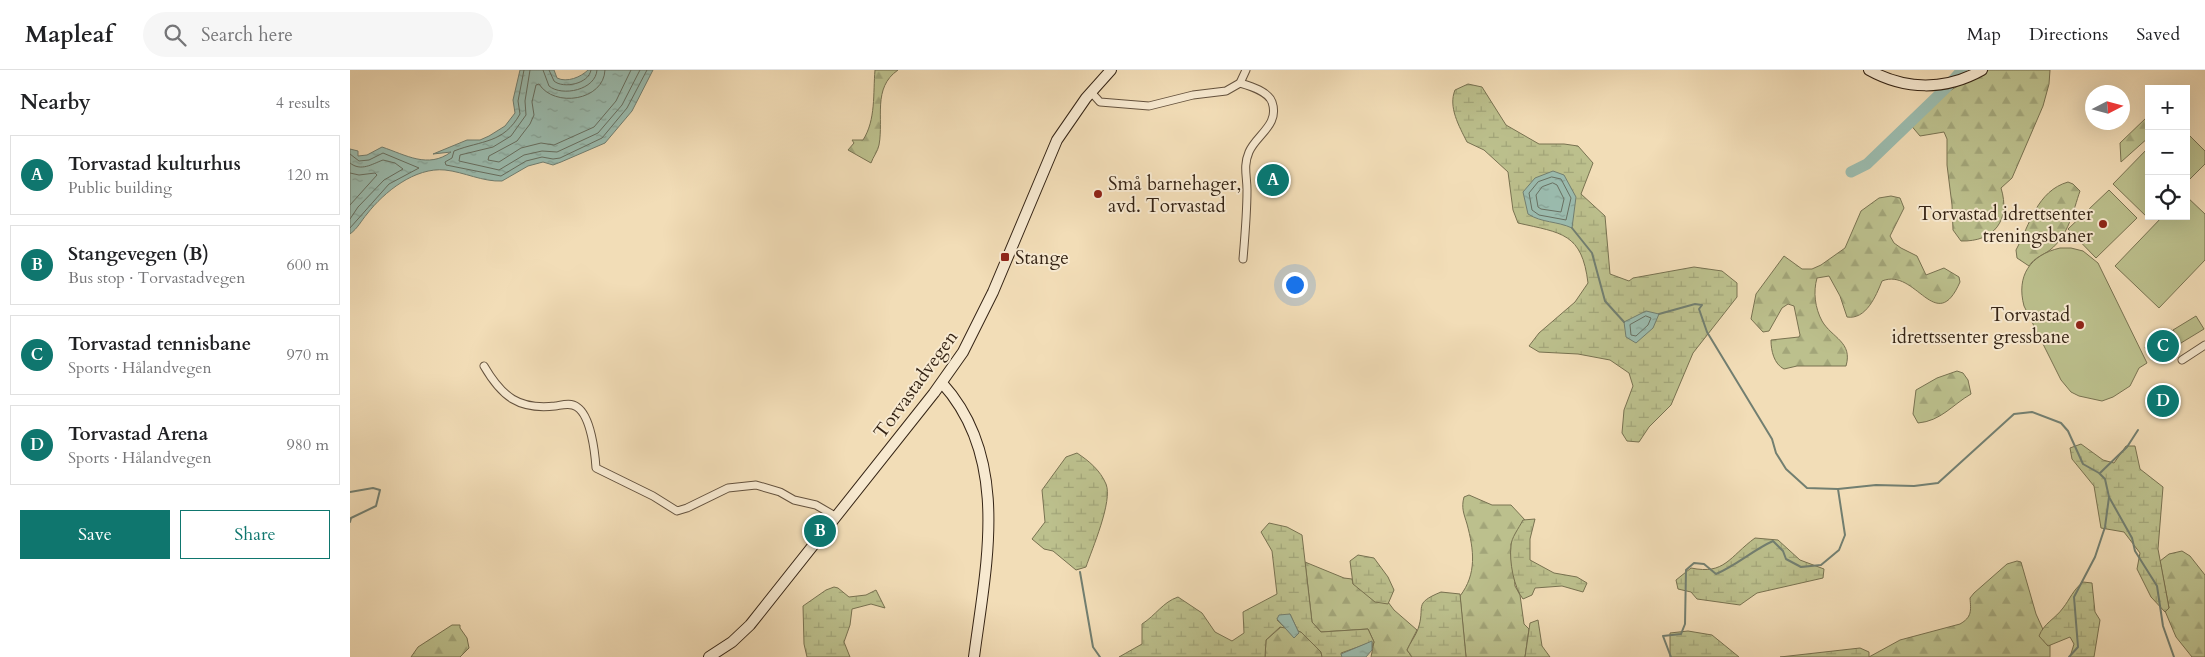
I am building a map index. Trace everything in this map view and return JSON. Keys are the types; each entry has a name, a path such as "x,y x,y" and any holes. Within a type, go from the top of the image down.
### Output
{"main road":[{"name":"Torvastadvegen","path":"708,657 732,642 747,629 942,383 980,321 1058,140 1091,92 1111,70"},
{"path":"1869,70 1900,83 1926,86 1960,80 1982,70"},
{"path":"942,383 968,417 982,459 987,491 989,548 974,657"}],"street":[{"path":"1091,92 1100,102 1149,106 1193,95 1226,91 1240,83 1246,70"},
{"path":"1240,83 1249,85 1268,95 1272,103 1273,118 1268,128 1250,150 1246,162 1247,227 1244,259"},
{"path":"2182,360 2205,346"},
{"path":"484,366 503,392 516,402 528,406 543,407 570,404 576,406 581,411 589,429 594,447 596,468 653,496 677,511 695,505 728,488 756,485 780,492 794,500 816,505 835,516"}],"green space":[{"path":"875,70 898,70 890,77 882,95 879,145 871,163 848,150 854,143 852,140 863,140 870,124"},
{"path":"1984,70 2050,70 2049,84 2043,106 2012,178 2001,188 2004,210 1997,227 1983,238 1961,241 1953,230 1947,165 1947,139 1944,132 1920,136 1909,123 1923,114 1933,101"},
{"path":"1468,84 1482,87 1506,125 1539,144 1578,146 1593,163 1581,194 1605,216 1610,274 1629,281 1633,278 1694,267 1722,271 1737,283 1737,297 1693,353 1671,405 1649,427 1639,442 1627,441 1622,433 1624,410 1633,386 1629,373 1610,360 1578,354 1539,352 1529,346 1539,333 1575,302 1588,283 1585,266 1581,254 1567,238 1558,233 1518,223 1513,210 1508,172 1484,150 1467,142 1455,116 1453,96 1455,90"},
{"path":"2145,119 2145,141 2121,162 2120,143"},
{"path":"2190,136 2205,151 2205,164 2190,179"},
{"path":"2145,151 2145,215 2113,184"},
{"path":"2068,182 2080,191 2066,230 2050,250 2029,266 2017,258 2016,250 2030,219 2049,193 2057,186"},
{"name":"Torvastad idrettsenter treningsbaner","path":"2109,190 2137,218 2096,258 2068,229"},
{"path":"1891,196 1900,198 1904,208 1890,236 1894,243 1917,256 1926,275 1944,268 1959,277 1960,282 1951,297 1942,303 1934,302 1905,283 1894,279 1882,281 1873,300 1865,311 1854,317 1847,317 1840,296 1829,276 1817,278 1815,300 1818,311 1826,327 1847,351 1846,366 1797,366 1784,369 1774,357 1771,340 1799,337 1794,306 1788,304 1782,308 1769,331 1763,332 1751,319 1756,294 1784,256 1802,269 1812,269 1845,248 1861,211 1879,198"},
{"path":"2190,200 2205,214 2205,260 2159,308 2115,266 2159,220 2190,220"},
{"path":"2060,248 2083,251 2098,263 2147,363 2139,368 2130,386 2113,397 2102,401 2079,396 2071,392 2061,380 2024,306 2022,285 2028,268 2041,256"},
{"path":"2196,316 2204,329 2181,343 2173,330"},
{"path":"2172,330 2181,344 2153,361 2145,347"},
{"path":"1957,371 1963,373 1968,380 1971,394 1940,416 1918,423 1913,414 1916,390 1937,378"},
{"path":"2081,444 2103,460 2114,463 2126,446 2135,446 2140,469 2163,487 2158,549 2169,608 2165,612 2151,597 2137,569 2140,553 2124,532 2101,528 2094,486 2072,459 2070,448"},
{"path":"1077,453 1090,463 1104,479 1107,502 1086,567 1076,570 1053,551 1044,549 1032,539 1045,522 1042,490 1066,457"},
{"path":"1469,495 1492,505 1511,505 1525,520 1511,544 1515,586 1520,595 1524,624 1529,629 1525,657 1466,657 1460,596 1469,579 1473,561 1463,508 1464,497"},
{"path":"1535,519 1530,539 1530,560 1554,573 1577,577 1587,583 1583,592 1562,586 1535,588 1532,595 1523,599 1515,581 1511,543 1523,520"},
{"path":"1269,523 1287,527 1302,535 1312,622 1321,632 1368,629 1374,642 1372,648 1372,642 1341,653 1342,657 1322,657 1321,652 1298,631 1290,614 1277,620 1285,628 1280,627 1266,640 1265,657 1119,657 1142,644 1142,624 1168,602 1178,597 1202,613 1215,632 1232,641 1244,633 1243,612 1277,594 1272,551 1261,532"},
{"path":"1755,538 1778,540 1800,560 1824,569 1823,578 1757,593 1740,605 1697,599 1691,592 1678,589 1676,580 1691,568 1712,569 1719,567"},
{"path":"2182,551 2190,556 2205,575 2205,657 2192,657 2176,637 2165,611 2169,608 2160,561 2169,554"},
{"path":"1358,555 1374,558 1388,577 1394,590 1388,604 1375,602 1353,584 1350,561"},
{"path":"2017,561 2021,562 2036,614 2050,645 2050,657 1869,657 1900,640 1960,624 1969,616 1970,598 1974,593 2007,564"},
{"path":"1305,562 1344,578 1352,579 1353,584 1388,602 1394,610 1417,630 1407,650 1412,657 1371,657 1374,642 1368,629 1321,632 1312,622"},
{"path":"2083,582 2092,583 2095,612 2100,620 2094,657 2070,657 2074,644 2070,637 2048,646 2039,636"},
{"path":"834,587 849,597 866,595 876,590 885,608 871,604 852,609 850,625 844,642 850,657 807,657 804,644 803,606 826,590"},
{"path":"1441,592 1460,594 1466,657 1412,657 1407,650 1418,629 1423,603"},
{"path":"1538,620 1542,646 1550,657 1525,657 1530,623"},
{"path":"452,625 460,625 467,638 469,648 460,657 411,657 418,647"},
{"path":"1281,627 1284,627 1294,637 1298,631 1301,632 1321,652 1322,657 1265,657 1266,640"},
{"path":"1688,631 1712,635 1739,657 1670,657 1670,633"},
{"path":"1860,648 1869,652 1869,657 1780,657"}],"water":[{"path":"520,70 554,70 557,78 569,80 582,75 588,70 653,70 632,111 605,143 553,165 543,162 528,166 502,181 488,180 445,170 423,173 401,183 382,197 350,234 350,149 358,151 358,156 367,155 382,147 408,157 434,160 451,152 433,154 467,140 480,140 489,136 505,126 515,113 513,100"},
{"path":"1553,171 1564,175 1576,197 1572,228 1528,214 1523,192 1535,178"},
{"path":"1646,311 1659,314 1653,328 1636,343 1626,337 1624,322"},
{"path":"1290,614 1299,633 1294,638 1277,619 1279,615"},
{"path":"1372,641 1372,650 1366,657 1342,657 1341,654"}],"waterway":[{"path":"1851,172 1867,164 1946,88 1962,70"},
{"path":"1572,228 1592,253 1605,301 1624,322"},
{"path":"1659,314 1695,304 1702,305 1699,309 1707,332 1772,439 1776,453 1786,469 1807,488 1838,489 1876,485 1914,486 1938,483 2014,414 2032,412 2061,423 2068,431 2083,464 2099,473 2105,479 2109,497 2132,538 2135,551 2157,586 2163,626 2174,657"},
{"path":"2100,473 2127,447 2138,430"},
{"path":"350,492 373,488 380,490 376,506 351,518 350,522"},
{"path":"1671,657 1663,636 1681,634 1685,624 1686,570 1694,563 1704,564 1716,574 1773,541 1783,551 1786,559 1801,567 1821,565 1839,550 1845,535 1838,489"},
{"path":"2069,657 2078,647 2074,597 2095,557 2105,527 2109,497"},
{"path":"1080,572 1093,647 1100,657"}],"place":[{"name":"Torvastad kulturhus","path":"1273,180"},
{"name":"Små barnehager, avd. Torvastad","path":"1098,194"},
{"name":"Torvastad idrettsenter treningsbaner","path":"2103,224"},
{"name":"Stange","path":"1005,257"},
{"name":"Torvastad idrettssenter gressbane","path":"2080,325"},
{"name":"Torvastad tennisbane","path":"2163,346"},
{"name":"Torvastad Arena","path":"2163,401"},
{"name":"Stangevegen (B)","path":"820,531"}]}
